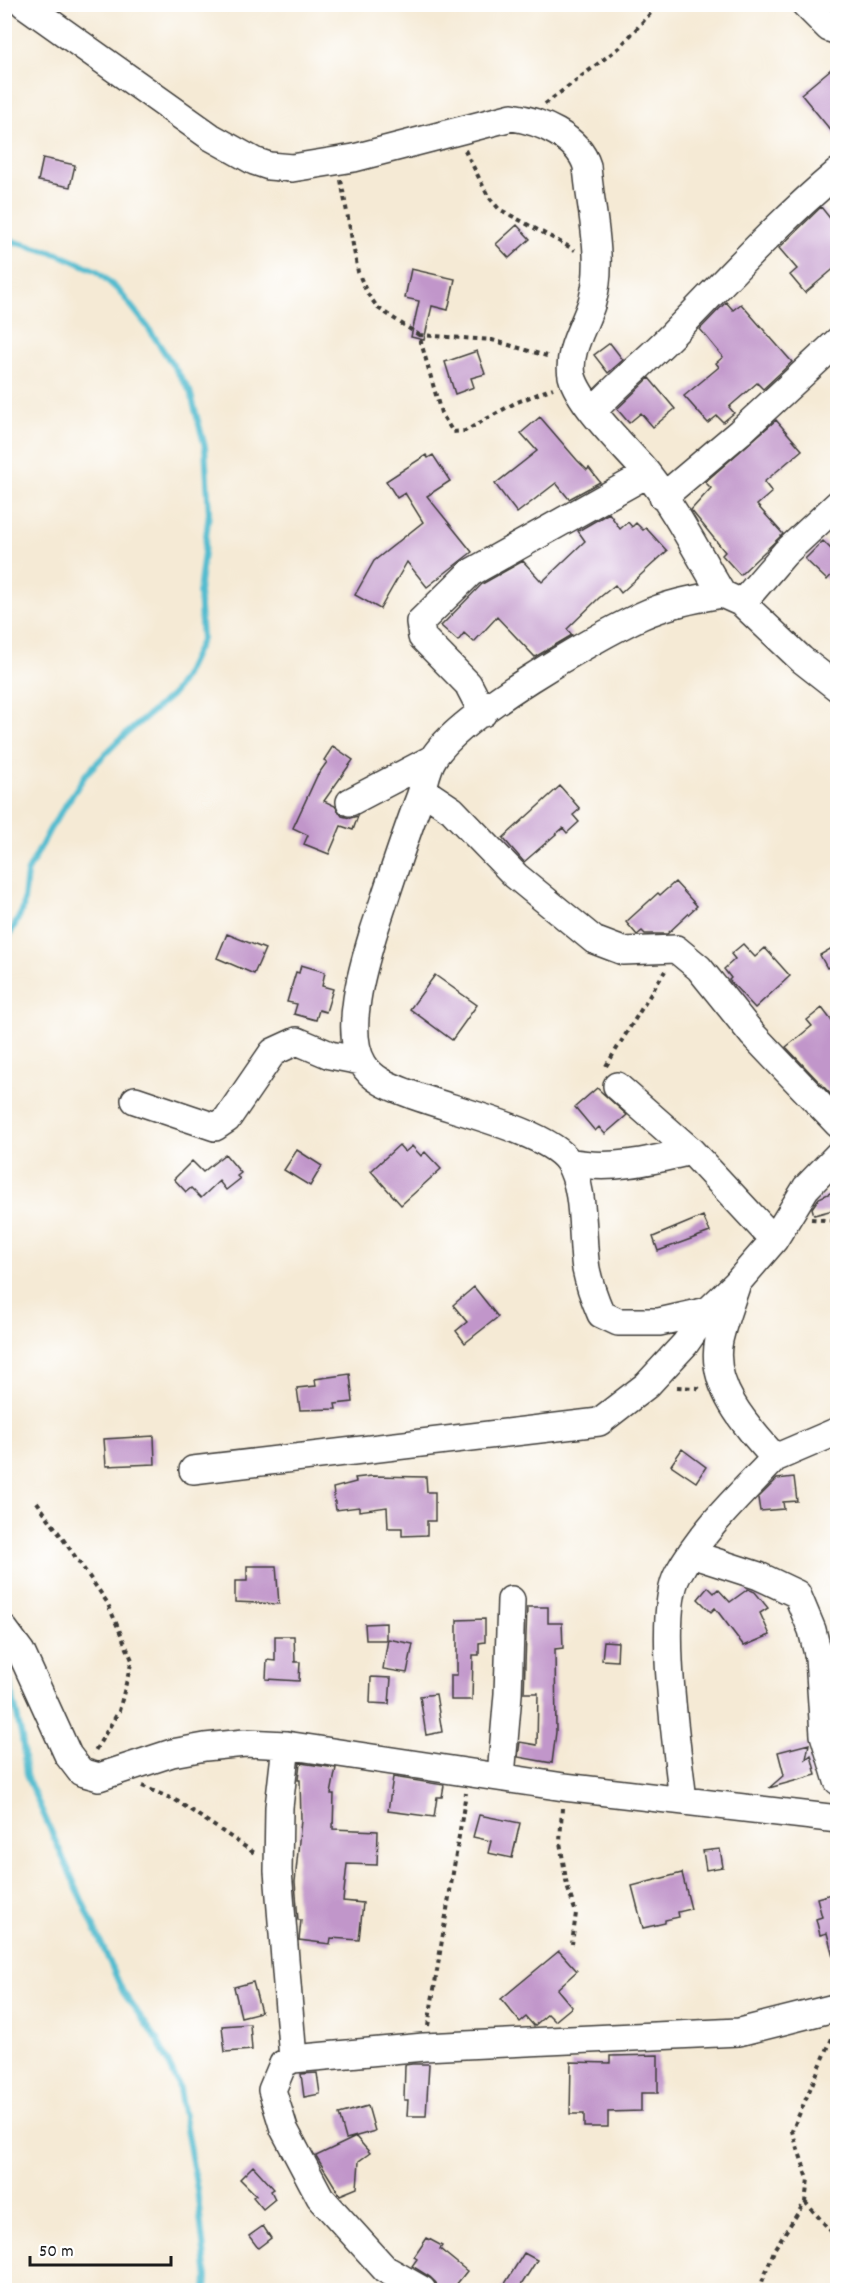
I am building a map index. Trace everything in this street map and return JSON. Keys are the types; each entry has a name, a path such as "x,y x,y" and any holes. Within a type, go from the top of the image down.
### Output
{"street":[{"path":"24,4 163,104 236,152 254,161 282,168 338,160 504,118 521,118 560,134 583,154 587,166 596,261 595,291 574,347 573,378 593,411 647,474 732,598 837,688"},
{"path":"805,4 830,28 837,31"},
{"path":"593,411 800,203 837,172"},
{"path":"663,497 740,432 837,341"},
{"path":"483,713 468,684 422,637 420,622 470,573 647,474"},
{"path":"708,1311 659,1323 618,1322 601,1314 586,1267 579,1202 568,1162 550,1144 528,1133 448,1108 394,1088 372,1076 361,1061 355,1003 363,966 432,759 447,741 483,713 562,660 641,616 681,602 732,598 785,553 837,504"},
{"path":"351,802 432,759"},
{"path":"422,790 452,810 516,876 594,940 623,951 676,949 699,968 753,1035 837,1125"},
{"path":"135,1100 215,1127 227,1119 273,1052 297,1041 330,1055 361,1061"},
{"path":"617,1086 691,1151 774,1240"},
{"path":"568,1162 594,1167 649,1161 691,1151"},
{"path":"193,1470 599,1422 647,1384 685,1344 708,1311 736,1284 774,1240 807,1188 837,1155"},
{"path":"736,1284 718,1342 720,1372 739,1417 775,1458"},
{"path":"683,1801 673,1705 668,1608 677,1575 721,1515 775,1458 837,1431"},
{"path":"691,1554 759,1576 796,1594 812,1630 819,1658 824,1735 837,1781"},
{"path":"501,1776 508,1694 511,1600"},
{"path":"4,1629 21,1652 68,1755 81,1772 99,1777 114,1774 172,1753 194,1749 245,1743 286,1745 564,1787 837,1820"},
{"path":"286,1745 279,1808 279,1871 293,2059"},
{"path":"422,2290 385,2269 320,2197 284,2129 272,2090 283,2064 293,2059 424,2047 739,2032 837,2007"}],"path":[{"path":"521,118 554,98 620,47 659,4"},
{"path":"459,130 461,141 488,196 499,209 596,261"},
{"path":"338,160 358,272 367,293 378,308 419,335 492,340 548,356 573,378 515,403 465,431 453,432 441,413 419,335"},
{"path":"617,1086 606,1066 654,991 676,949"},
{"path":"647,1384 698,1388 706,1395"},
{"path":"37,1502 107,1602 132,1660 119,1711 81,1772"},
{"path":"424,2047 469,1773"},
{"path":"114,1774 177,1801 279,1871"},
{"path":"564,1787 560,1842 567,1886 576,1913 572,1944"},
{"path":"759,2290 775,2248 805,2202 808,2179 792,2131 837,2026"},
{"path":"805,2202 837,2240"}],"building":[{"path":"837,64 837,138 801,94"},
{"path":"43,158 75,165 70,187 38,181"},
{"path":"821,207 837,227 837,266 805,293 790,275 797,269 779,248"},
{"path":"517,225 530,239 509,258 496,244"},
{"path":"411,269 455,279 448,310 432,306 424,340 411,337 419,301 405,298"},
{"path":"726,302 733,310 741,304 792,362 763,389 757,383 729,407 734,413 723,422 717,416 708,423 684,396 719,367 716,363 723,357 700,329"},
{"path":"610,343 623,360 608,373 594,355"},
{"path":"477,351 485,374 471,378 474,387 455,394 445,362"},
{"path":"649,378 675,409 653,427 641,413 629,423 617,409"},
{"path":"540,417 577,460 587,470 589,468 600,482 569,499 556,483 517,513 495,484 537,451 521,433"},
{"path":"776,420 802,450 764,482 772,492 757,505 783,534 740,575 722,555 725,552 691,510 711,488 705,482"},
{"path":"426,455 428,458 433,455 450,481 427,496 472,552 427,587 407,562 380,609 355,595 374,561 423,522 405,493 397,498 386,481"},
{"path":"609,513 620,529 628,522 632,527 636,523 643,530 646,528 667,551 621,593 615,585 599,598 567,629 572,635 535,657 497,617 474,642 464,633 458,641 441,626 482,584 523,561 542,582 585,541 578,531"},
{"path":"823,541 837,555 837,569 827,580 805,559"},
{"path":"333,746 353,760 324,801 335,806 342,816 350,818 358,816 353,830 341,826 329,854 304,844 308,835 293,828 317,776 327,762 324,760"},
{"path":"560,786 580,809 573,815 579,822 567,833 563,828 524,862 503,838"},
{"path":"675,882 697,906 667,934 645,934 642,931 637,935 626,922 658,893 660,895"},
{"path":"227,934 265,949 254,974 217,958"},
{"path":"743,944 755,957 765,948 790,976 755,1008 729,980 731,978 724,969 735,959 731,954"},
{"path":"837,945 837,963 827,968 820,955"},
{"path":"301,965 325,972 322,986 333,989 326,1012 319,1010 316,1020 294,1014 297,1004 287,1002 296,972 299,973"},
{"path":"435,975 477,1005 452,1040 410,1009"},
{"path":"822,1008 837,1028 837,1101 786,1047 812,1026 807,1020"},
{"path":"597,1088 627,1115 605,1134 599,1127 595,1131 575,1107"},
{"path":"399,1145 405,1152 412,1146 421,1156 425,1152 441,1169 401,1205 371,1171"},
{"path":"297,1150 322,1166 310,1186 284,1170"},
{"path":"225,1154 241,1173 237,1176 240,1179 226,1190 219,1181 201,1198 191,1188 186,1192 174,1179 192,1161 203,1172"},
{"path":"837,1190 837,1209 814,1215 812,1208 819,1198"},
{"path":"703,1216 710,1232 658,1251 653,1237"},
{"path":"474,1287 498,1317 465,1343 456,1331 467,1322 453,1305"},
{"path":"350,1374 353,1402 335,1404 336,1409 300,1410 297,1388 316,1386 315,1379"},
{"path":"154,1436 155,1464 106,1466 104,1439"},
{"path":"682,1449 706,1467 696,1482 671,1465"},
{"path":"426,1477 427,1492 435,1492 435,1521 427,1521 427,1535 402,1536 402,1528 388,1528 387,1507 359,1511 359,1507 336,1510 333,1488 356,1482 355,1478"},
{"path":"794,1477 797,1501 783,1502 784,1509 760,1511 758,1498 777,1479"},
{"path":"247,1566 276,1566 279,1604 235,1602 235,1581 247,1581"},
{"path":"708,1587 714,1593 718,1589 730,1602 748,1589 755,1592 768,1608 760,1613 770,1635 744,1646 715,1608 711,1612 698,1599"},
{"path":"527,1607 548,1607 548,1623 562,1623 563,1648 555,1649 556,1732 552,1763 518,1757 520,1742 537,1745 538,1693 524,1693"},
{"path":"485,1619 485,1642 479,1643 479,1655 473,1655 472,1700 451,1700 451,1675 457,1675 457,1620"},
{"path":"386,1623 386,1640 366,1640 365,1624"},
{"path":"275,1636 294,1636 295,1662 300,1662 299,1681 266,1679 267,1660 275,1661"},
{"path":"388,1639 413,1644 407,1673 383,1669"},
{"path":"604,1641 618,1642 617,1661 602,1660"},
{"path":"371,1677 391,1678 389,1704 370,1703"},
{"path":"436,1694 442,1732 426,1735 420,1696"},
{"path":"809,1744 806,1759 811,1755 816,1775 769,1788 784,1775 778,1752"},
{"path":"300,1763 336,1768 331,1794 334,1794 333,1829 378,1831 377,1865 347,1864 343,1901 363,1903 359,1940 331,1938 330,1944 299,1940 301,1920 298,1920 295,1882 301,1820 300,1780 298,1780"},
{"path":"393,1777 444,1785 442,1797 437,1797 434,1817 388,1811"},
{"path":"479,1815 520,1823 512,1858 488,1853 491,1841 473,1837"},
{"path":"720,1849 723,1867 706,1870 703,1851"},
{"path":"682,1873 691,1909 678,1912 679,1917 665,1920 665,1923 643,1928 632,1886"},
{"path":"835,1893 837,1955 833,1956 827,1933 820,1935 816,1919 822,1917 817,1898"},
{"path":"559,1951 577,1971 557,1989 572,2007 555,2021 548,2014 534,2026 526,2017 520,2022 501,1999"},
{"path":"253,1982 261,2012 241,2017 234,1987"},
{"path":"250,2024 252,2050 225,2052 222,2026"},
{"path":"658,2055 658,2093 641,2093 641,2111 608,2112 608,2127 584,2127 584,2114 570,2114 571,2062 610,2063 610,2056"},
{"path":"429,2064 426,2116 407,2116 408,2100 404,2100 405,2065"},
{"path":"317,2073 320,2094 304,2097 301,2074"},
{"path":"368,2106 375,2131 346,2139 339,2114"},
{"path":"356,2137 370,2153 359,2161 357,2188 340,2195 316,2156"},
{"path":"253,2166 274,2189 271,2191 275,2199 263,2209 253,2197 256,2195 240,2179"},
{"path":"263,2226 271,2238 258,2248 249,2236"},
{"path":"427,2238 442,2246 440,2249 467,2271 452,2290 438,2290 436,2283 430,2277 412,2266 417,2259 414,2257"},
{"path":"524,2253 537,2260 518,2290 501,2290"}],"waterway":[{"path":"4,239 58,254 97,271 120,292 147,326 190,391 205,447 209,513 199,592 202,639 185,675 172,695 120,739 86,774 50,829 27,873 23,909 4,946"},
{"path":"4,1658 22,1738 26,1775 123,1992 158,2041 178,2084 197,2189 207,2278 206,2290"}]}
